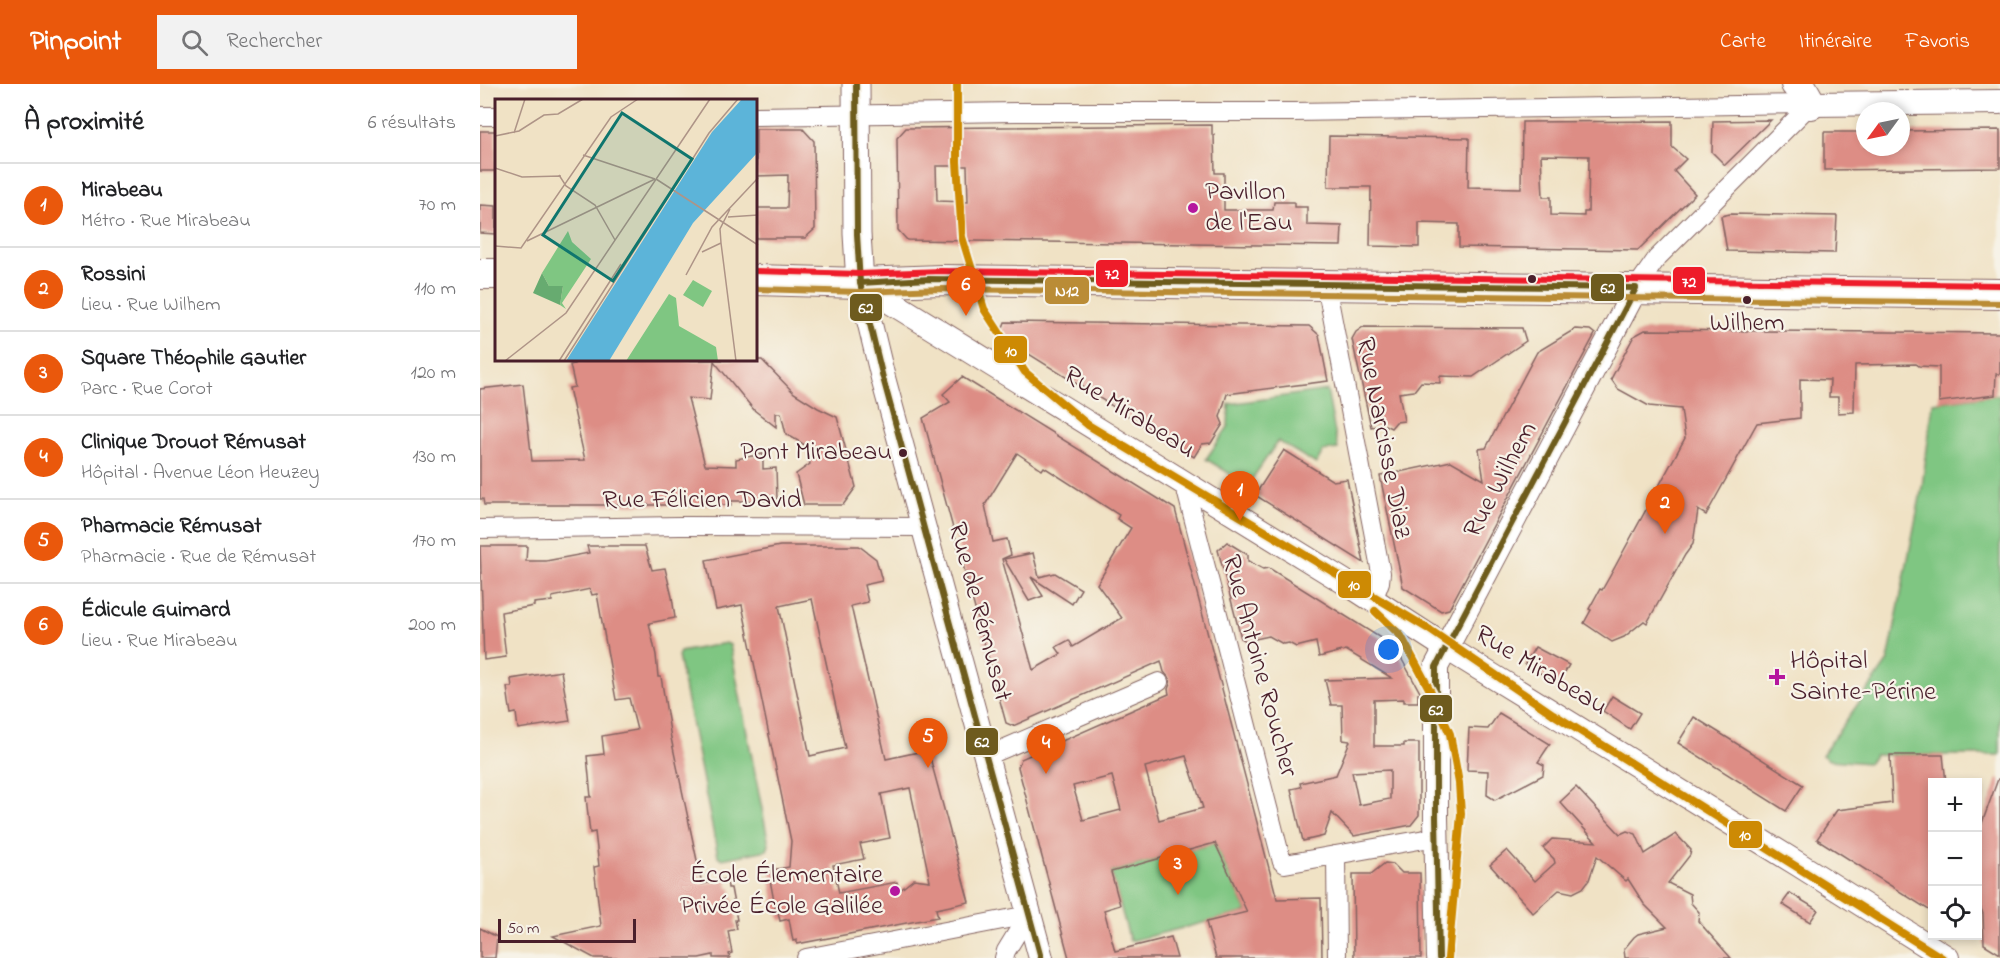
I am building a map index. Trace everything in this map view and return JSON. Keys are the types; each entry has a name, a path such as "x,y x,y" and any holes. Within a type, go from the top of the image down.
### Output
{"main road":[{"path":"856,84 857,234 860,283"},
{"path":"480,273 495,274"},
{"path":"758,280 860,283 935,279 2000,294"}],"street":[{"path":"758,116 1016,112 1294,112 1803,94 2000,102"},
{"name":"Rue Wilhem","path":"1439,958 1436,667 1636,288 1657,258 1803,94"},
{"name":"Rue Mirabeau","path":"860,283 1184,482 1947,958"},
{"name":"Rue de Rémusat","path":"860,283 883,378 1041,958"},
{"name":"Rue Narcisse Diaz","path":"1326,284 1381,573 1373,601"},
{"name":"Rue Antoine Roucher","path":"1184,482 1282,862 1285,864 1336,855"},
{"name":"Rue Félicien David","path":"480,529 680,525 925,527"},
{"path":"987,756 1159,682"},
{"path":"1337,958 1336,855 1436,837"},
{"path":"806,958 1028,915"},
{"path":"1004,958 1028,915"}],"green space":[{"path":"1327,390 1338,449 1323,451 1316,464 1278,441 1248,485 1206,459 1228,427 1229,404"},
{"path":"2000,396 2000,755 1874,755 1869,763 1829,760 1822,755 1888,661 1922,487 1933,403"},
{"path":"726,643 730,645 769,845 767,850 722,859 718,856 678,656 680,652"},
{"path":"1215,843 1247,912 1130,941 1111,872"}],"building":[{"path":"1771,120 1725,165 1712,152 1713,121"},
{"path":"1672,121 1672,147 1686,159 1674,171 1695,194 1638,250 1459,247 1459,224 1419,223 1419,247 1370,246 1371,187 1328,187 1329,136 1469,138 1468,187 1521,188 1522,122","holes":["1541,155 1589,156 1588,212 1584,212 1584,216 1551,215 1551,197 1543,197"]},
{"path":"1212,125 1215,173 1224,173 1224,210 1273,210 1274,202 1294,202 1294,207 1307,207 1307,225 1342,226 1341,246 907,240 898,230 897,138 906,128","holes":["936,166 967,166 968,202 937,201"]},
{"path":"758,129 803,129 814,141 815,229 805,238 758,238 758,208 787,208 788,175 758,176"},
{"path":"2000,130 2000,168 1824,170 1824,132 1856,132 1856,156 1910,156 1910,131"},
{"path":"480,131 495,131 495,171 480,171"},
{"path":"480,205 495,206 495,234 480,233"},
{"path":"1730,214 1837,216 1835,253 1727,251 1721,216"},
{"path":"1005,322 1309,326 1319,335 1328,381 1227,394 1220,417 1223,424 1211,443 1202,444 1194,457 1000,336"},
{"path":"1363,327 1522,328 1526,341 1473,377 1440,376 1440,383 1421,382 1414,391 1399,393 1404,421 1396,422 1391,428 1385,425 1371,427 1352,339"},
{"path":"1575,329 1590,330 1595,334 1449,609 1441,611 1403,587 1380,476 1451,461 1484,480 1479,449 1486,448 1537,352"},
{"path":"1645,330 2000,333 2000,374 1996,374 1995,395 1939,402 1939,367 1916,364 1855,365 1854,412 1838,413 1838,397 1829,397 1830,380 1800,379 1800,418 1757,423 1706,515 1698,510 1693,544 1647,623 1644,621 1624,637 1612,642 1584,623 1591,610 1589,609 1610,576 1685,438 1681,409 1649,406 1618,389 1611,379 1634,336"},
{"path":"762,360 794,393 837,417 856,487 843,505 804,505 796,474 810,464 805,445 786,434 781,413 776,413 776,427 754,410 715,362 758,362"},
{"path":"573,362 714,362 710,400 688,398 705,465 736,466 736,459 763,454 763,469 776,468 777,501 731,501 731,505 484,505 483,499 480,499 480,389 523,384 532,461 585,460 569,388 575,387 570,365 574,364"},
{"path":"962,377 1175,509 1277,899 1321,898 1322,958 1216,958 1206,922 1247,912 1215,843 1111,872 1120,905 1104,910 1115,951 1171,937 1177,958 1069,958 1018,767 1021,759 1169,694 1169,678 1164,672 1161,661 1013,726 1006,723 923,418 950,402 943,394","holes":["1017,453 1042,470 1044,467 1119,515 1117,519 1131,528 1097,584 1122,618 1073,647 1069,640 1056,647 1061,654 1033,670 1002,559 1011,555 1007,539 993,542 985,505","1186,756 1203,808 1159,820 1145,767","1112,776 1121,810 1083,820 1073,786"]},
{"path":"1284,450 1333,481 1347,479 1364,563 1255,495"},
{"path":"1227,542 1248,555 1248,561 1263,569 1269,568 1395,647 1422,696 1418,694 1418,702 1404,702 1404,699 1374,700 1374,746 1404,746 1404,743 1419,743 1419,815 1411,825 1354,836 1332,813 1324,836 1303,841 1291,789 1301,787 1300,783 1336,775 1350,741 1343,740 1342,705 1331,705 1325,680 1392,678 1346,650 1319,657 1316,642 1296,647 1289,643 1283,644 1269,636 1246,641 1241,638 1218,550","holes":["1390,770 1390,799 1359,805 1352,772"]},
{"path":"480,546 527,546 526,561 546,561 589,553 587,546 645,546 652,570 665,568 675,618 649,623 658,677 661,677 671,738 702,884 727,879 728,888 731,888 737,929 728,931 732,953 729,954 730,958 713,958 713,955 699,958 594,958 553,936 601,926 594,867 599,866 595,832 590,833 586,797 591,797 587,756 604,754 602,736 637,730 629,698 616,700 597,594 592,595 590,589 552,597 552,601 534,603 534,606 501,612 506,657 484,660"},
{"path":"780,546 859,546 876,559 882,581 864,585 868,602 851,606 886,759 928,750 969,902 936,909 938,917 797,944 797,940 793,941 789,919 780,921 778,912 776,912 770,880 772,880 771,870 789,867 791,841 742,605 716,610 706,560","holes":["812,599 845,748 810,756 779,606","910,788 930,881 914,879 899,891 897,882 839,893 833,865 864,859 860,844 890,838 881,794"]},
{"path":"1033,553 1039,577 1055,573 1081,589 1072,604 1031,577 1043,596 1029,601 1004,559"},
{"path":"1535,647 1569,665 1558,684 1525,664"},
{"path":"561,671 570,721 518,729 516,713 511,714 509,702 507,687 512,687 511,679"},
{"path":"1612,696 1640,713 1630,729 1603,711"},
{"path":"1499,713 1550,744 1538,762 1544,765 1543,775 1495,800 1487,795 1488,771 1467,770 1469,728 1488,729"},
{"path":"1694,717 1803,785 1786,811 1678,743"},
{"path":"1890,755 1943,755 1945,778 1928,778 1928,909 1817,839 1837,810 1892,803"},
{"path":"1998,779 2000,780 2000,954 1984,944 1982,823"},
{"path":"1576,787 1620,834 1627,831 1636,834 1645,854 1676,834 1691,850 1690,855 1668,883 1690,894 1691,903 1699,912 1698,921 1731,958 1625,958 1624,949 1638,934 1667,927 1644,904 1628,879 1626,881 1597,856 1589,880 1583,888 1573,893 1559,890 1533,913 1490,865 1507,850 1535,881 1555,863 1543,848 1552,839 1596,842 1560,802"},
{"path":"1385,863 1393,864 1402,873 1420,873 1421,958 1354,958 1353,874 1371,874"},
{"path":"1790,893 1818,910 1810,922 1782,904"},
{"path":"480,928 497,937 495,958 480,958"}],"transit line":[{"name":"62","path":"856,84 857,234 860,283 883,378 1041,958"},
{"name":"10","path":"957,84 957,162 962,237 984,309 1025,372 1088,425 1427,628 1553,714 1942,958"},
{"name":"72","path":"758,271 860,274 941,271 2000,285"},
{"name":"62","path":"860,283 929,279 1636,288 1436,667 1439,958"},
{"name":"N12","path":"758,289 860,292 941,289 2000,303"},
{"name":"10","path":"1375,611 1401,636 1450,734 1459,783 1461,814 1448,958"}],"place":[{"name":"Pavillon de l'Eau","path":"1193,208"},
{"name":"Wilhem","path":"1747,300"},
{"name":"Édicule Guimard","path":"966,316"},
{"name":"Pont Mirabeau","path":"903,453"},
{"name":"Mirabeau","path":"1240,521"},
{"name":"Rossini","path":"1665,534"},
{"name":"Hôpital Sainte-Périne","path":"1777,677"},
{"name":"Pharmacie Rémusat","path":"928,768"},
{"name":"Clinique Drouot Rémusat","path":"1046,774"},
{"name":"École Élementaire Privée École Galilée","path":"895,891"},
{"name":"Square Théophile Gautier","path":"1178,895"}]}
